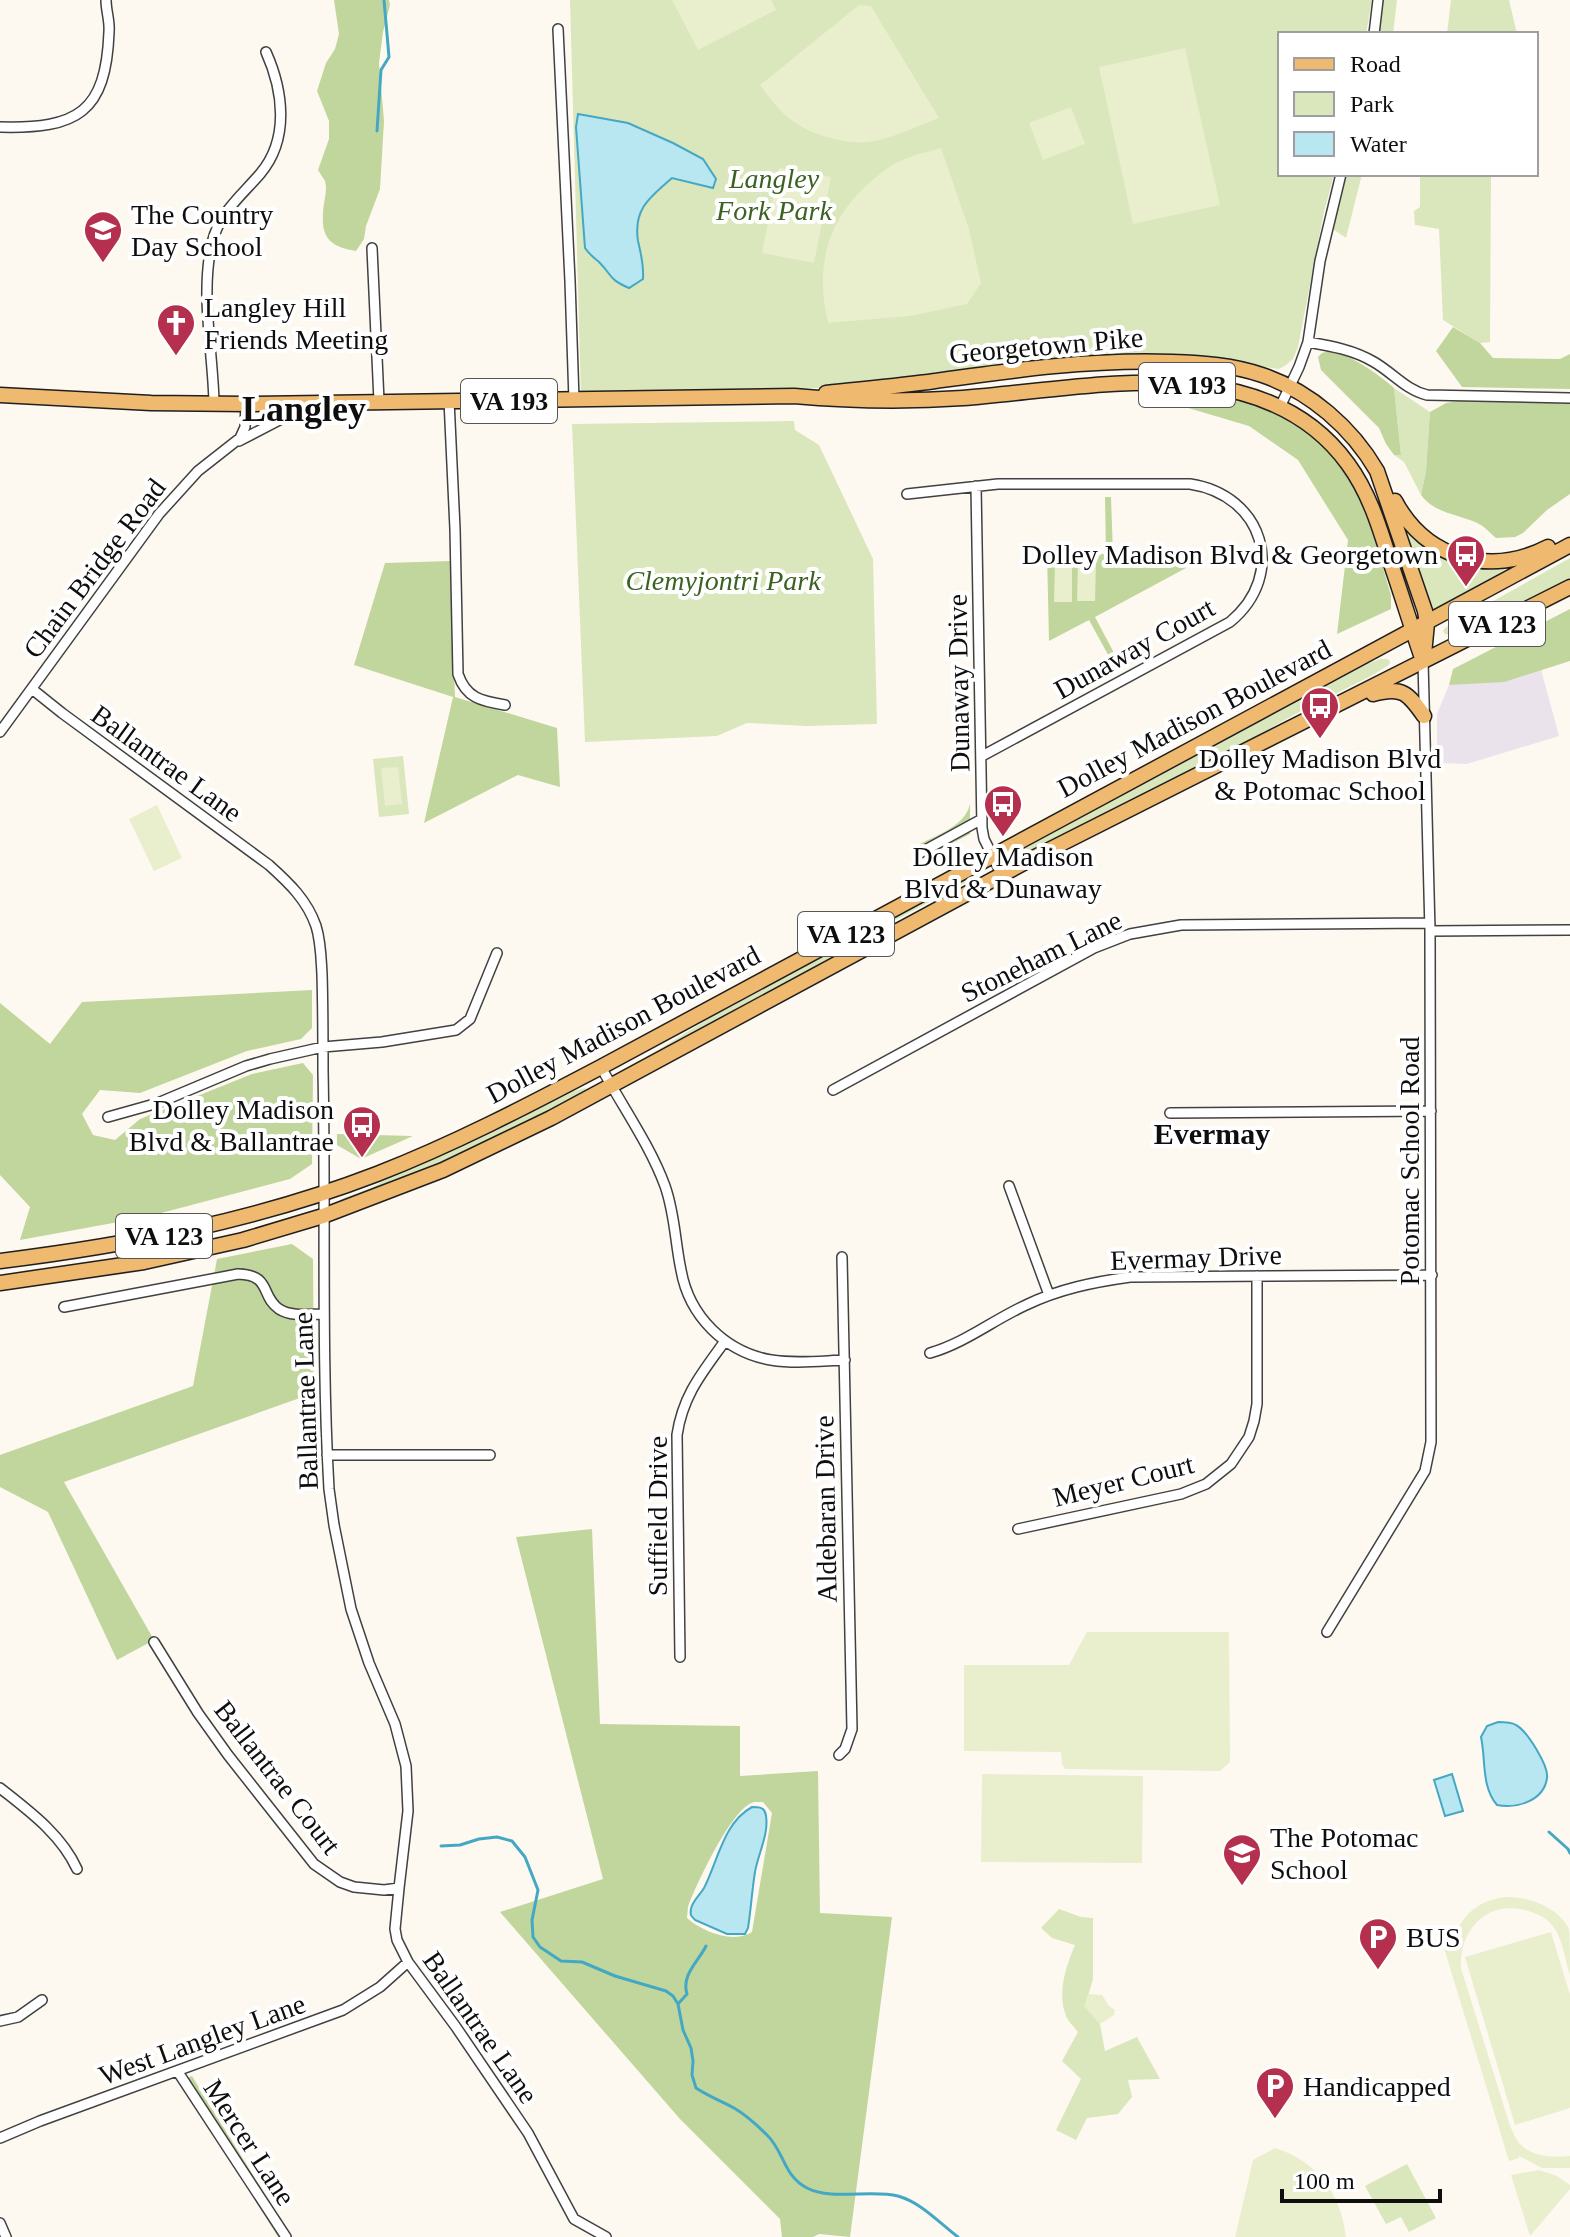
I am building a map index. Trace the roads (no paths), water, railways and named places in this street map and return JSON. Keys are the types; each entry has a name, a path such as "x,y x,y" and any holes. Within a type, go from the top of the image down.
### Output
{"main road":[{"name":"Georgetown Pike","path":"0,395 151,403 246,404 794,396 1118,361 1194,363 1235,368 1269,377 1312,401 1340,424 1377,471 1427,623 1423,661"},
{"name":"Georgetown Pike","path":"794,396 852,401 912,400 1103,384 1153,383 1224,389 1280,407 1329,441 1357,477 1374,510 1423,661"},
{"path":"1377,471 1413,526 1433,543 1457,556 1483,561 1515,560 1570,536"},
{"name":"Dolley Madison Boulevard","path":"0,1261 87,1250 244,1217 375,1175 447,1145 601,1067 1570,545"},
{"name":"Dolley Madison Boulevard","path":"0,1283 144,1262 243,1240 407,1186 531,1128 1002,875 1570,587"},
{"path":"1346,701 1396,690 1410,697 1424,716"}],"street":[{"path":"0,127 51,125 70,119 87,107 95,95 105,65 109,34 106,0"},
{"path":"1374,32 1378,0"},
{"path":"558,29 574,400"},
{"path":"214,403 208,270 212,243 223,215 262,172 278,137 281,121 279,88 266,52"},
{"path":"1280,407 1308,342 1320,261 1341,176"},
{"path":"372,248 379,401"},
{"path":"1308,342 1342,348 1360,355 1376,363 1413,392 1427,395 1570,398"},
{"path":"449,400 458,674 462,686 474,697 505,705"},
{"name":"Chain Bridge Road","path":"0,732 159,514 198,471 236,443 291,414 294,403"},
{"path":"236,443 245,427 246,404"},
{"name":"Dunaway Court","path":"907,494 976,486 1177,483 1201,486 1223,494 1245,512 1258,536 1262,565 1256,591 1240,614 1230,622 982,756"},
{"name":"Dunaway Drive","path":"976,486 982,819 984,839 1002,875"},
{"name":"Potomac School Road","path":"1327,1632 1425,1471 1431,1442 1430,927 1423,661"},
{"name":"Ballantrae Lane","path":"32,689 254,853 293,887 311,913 321,945 327,1455 334,1525 351,1609 365,1653 395,1724 406,1766 408,1811 395,1929 397,1940 408,1962 528,2133 577,2222 606,2237"},
{"path":"918,854 982,819"},
{"name":"Stoneham Lane","path":"833,1090 1094,948 1130,934 1181,925 1570,930"},
{"path":"108,1117 158,1103 246,1066 323,1047 382,1042 456,1030 470,1019 497,953"},
{"path":"601,1067 664,1184 676,1229 680,1269 691,1303 701,1317 725,1341 740,1350 773,1361 845,1360"},
{"path":"1170,1113 1431,1111"},
{"path":"1009,1186 1049,1295"},
{"name":"Aldebaran Drive","path":"839,1755 845,1749 852,1729 842,1257"},
{"path":"64,1307 249,1274 263,1283 272,1301 284,1311 324,1314"},
{"name":"Evermay Drive","path":"930,1353 965,1340 1012,1312 1049,1295 1076,1286 1130,1277 1432,1275"},
{"name":"Meyer Court","path":"1018,1529 1191,1491 1206,1484 1231,1464 1249,1437 1257,1404 1257,1276"},
{"name":"Suffield Drive","path":"680,1657 678,1426 693,1385 725,1341"},
{"path":"327,1455 490,1455"},
{"name":"Ballantrae Court","path":"154,1642 221,1745 314,1864 340,1882 354,1887 399,1888"},
{"path":"0,1788 36,1815 52,1832 77,1869"},
{"name":"West Langley Lane","path":"0,2138 343,2010 380,1987 408,1962"},
{"path":"0,2021 18,2017 42,2000"},
{"name":"Mercer Lane","path":"178,2072 286,2237"},
{"path":"0,2223 6,2237"}],"water":[{"path":"578,114 628,123 673,143 703,159 716,179 713,188 672,178 650,198 641,212 637,230 643,279 629,288 614,280 585,248 576,127"},
{"path":"1498,1722 1512,1723 1521,1729 1545,1766 1545,1786 1528,1802 1512,1806 1497,1805 1488,1790 1481,1737 1487,1726"},
{"path":"1452,1774 1463,1811 1445,1816 1434,1780"},
{"path":"752,1807 763,1809 767,1823 755,1872 748,1928 745,1934 727,1934 695,1920 691,1909 704,1888 722,1843 734,1823"}],"waterway":[{"path":"377,131 381,70 389,57 384,0"},
{"path":"1549,1832 1570,1853"},
{"path":"441,1846 497,1837 512,1841 525,1857 538,1890 532,1920 533,1937 540,1947 561,1961 582,1962 673,1996 691,2048 696,2088 738,2111 759,2128 773,2141 799,2183 828,2194 887,2194 907,2199 958,2237"},
{"path":"678,2004 687,1994 688,1975 706,1946"}],"place":[{"name":"The Country Day School","path":"103,264"},
{"name":"Langley Hill Friends Meeting","path":"176,357"},
{"name":"Dolley Madison Blvd & Georgetown","path":"1466,588"},
{"name":"Dolley Madison Blvd & Potomac School","path":"1320,740"},
{"name":"Dolley Madison Blvd & Dunaway","path":"1003,838"},
{"name":"Dolley Madison Blvd & Ballantrae","path":"362,1159"},
{"name":"The Potomac School","path":"1242,1887"},
{"name":"BUS","path":"1378,1971"},
{"name":"Handicapped","path":"1275,2120"}],"district":[{"name":"Langley","path":"304,408"},
{"name":"Evermay","path":"1212,1134"}],"park label":[{"name":"Langley Fork Park","path":"774,194"},
{"name":"Clemyjontri Park","path":"723,580"}]}
